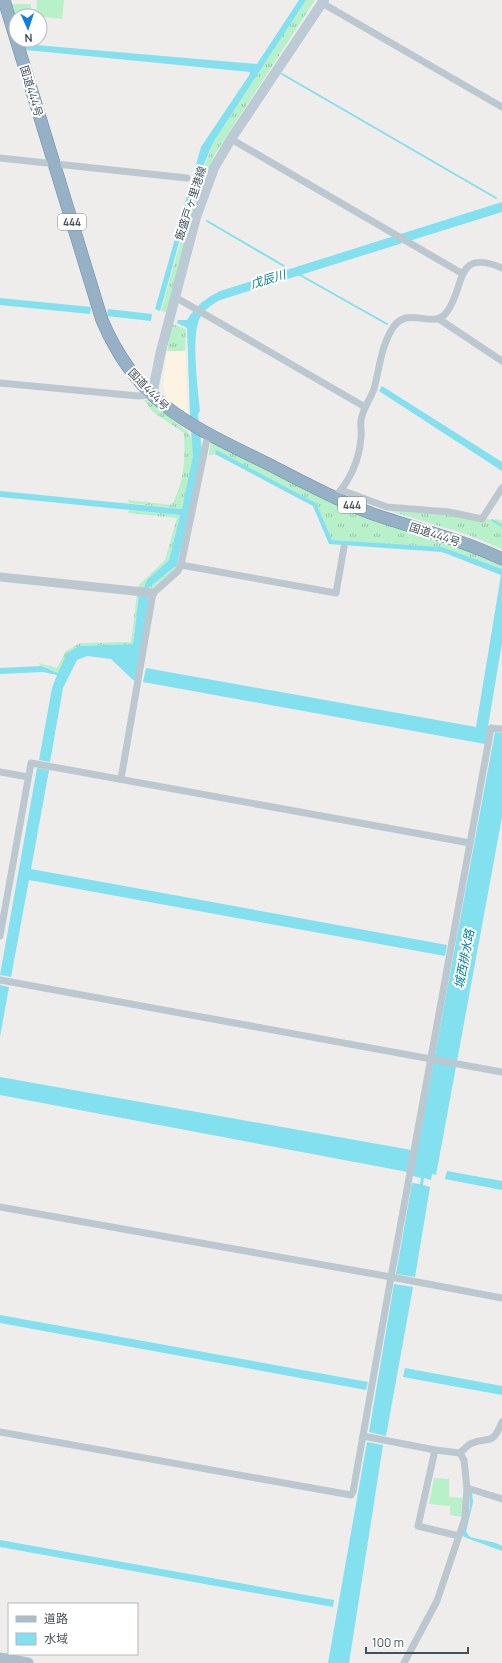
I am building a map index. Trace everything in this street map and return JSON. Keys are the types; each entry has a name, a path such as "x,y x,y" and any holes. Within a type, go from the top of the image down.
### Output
{"highway":[{"name":"国道444号","path":"4,0 105,326 122,359 136,378 152,395 182,419 208,434 338,494 388,519 449,537 502,559"}],"main road":[{"name":"飯盛戸ヶ里港線","path":"152,395 175,297 206,186 214,168 231,139 323,2"},
{"path":"0,1658 28,1663"}],"street":[{"path":"323,2 502,107"},
{"path":"231,139 463,274"},
{"path":"0,158 187,178"},
{"path":"439,319 446,314 451,306 463,274 469,266 476,262 487,262 502,268"},
{"path":"175,297 365,407"},
{"path":"502,361 439,319 405,317 396,322 390,332 373,391 361,419 361,438 354,469 338,494 387,508 449,512 482,519 502,488"},
{"path":"0,383 138,396 152,395"},
{"path":"121,779 154,593 178,570 181,565 208,434"},
{"path":"181,565 336,593 344,547"},
{"path":"0,577 154,593"},
{"path":"0,1432 347,1496 353,1492 408,1175 432,1059 491,728 502,729"},
{"path":"0,936 28,777 32,763 470,843"},
{"path":"0,772 28,777"},
{"path":"0,980 502,1072"},
{"path":"0,1207 502,1298"},
{"path":"460,1453 469,1444 491,1441 497,1434 502,1422"},
{"path":"363,1436 435,1450 460,1453"},
{"path":"435,1450 418,1526 458,1536"},
{"path":"404,1663 437,1601 465,1518 467,1488 464,1460 460,1453"},
{"path":"467,1488 502,1499"}],"shaded area":[{"path":"167,351 185,351 188,416 167,399 163,385"}],"green space":[{"path":"37,0 64,0 62,19 48,17 48,8 36,8"},
{"path":"306,0 315,0 215,154 198,194 166,312 161,311 193,197 214,141"},
{"path":"12,4 31,4 31,8 13,8"},
{"path":"172,324 186,329 185,351 167,351"},
{"path":"144,400 148,400 188,432 192,439 193,459 182,509 129,503 128,500 172,505 182,478 184,433 153,412"},
{"path":"199,436 201,437 203,457 178,567 150,590 139,588 138,586 165,560 177,518 128,513 129,510 180,515 169,560 147,580 145,588 148,588 177,565 202,458"},
{"path":"211,440 502,564 502,569 442,547 332,540 316,503 216,451 215,454 209,455"},
{"path":"390,511 446,515 482,522 487,519 497,519 502,521 502,549 469,535"},
{"path":"137,595 139,595 133,644 79,646 58,673 41,666 38,663 57,668 66,651 80,643 131,642"},
{"path":"139,595 151,595 137,681"},
{"path":"434,1478 449,1479 449,1497 465,1498 463,1517 450,1515 450,1506 429,1504"}],"water":[{"path":"299,0 306,0 214,141 190,203 160,311 155,309 201,147 250,72 26,50 25,48 48,48 48,46 257,64"},
{"name":"戊辰川","path":"502,202 502,212 220,300 205,311 198,324 195,347 200,411 198,414 202,457 177,565 148,588 144,588 147,580 169,560 180,515 0,497 0,491 182,509 193,456 187,328 177,323 178,320 187,320 201,303 220,291"},
{"path":"0,298 91,307 90,314 0,305"},
{"path":"108,309 152,314 151,321 107,316"},
{"path":"382,386 502,462 502,471 379,391"},
{"path":"216,450 316,503 332,540 442,547 502,569 502,643 485,744 143,682 146,668 476,727 501,575 442,552 329,544 313,506 215,454"},
{"path":"139,595 147,596 149,601 135,681 111,659 87,656 77,660 63,688 50,762 39,760 52,688 57,675 43,672 0,674 0,668 41,666 58,673 67,653 79,646 133,644"},
{"name":"城西排水路","path":"495,732 502,733 502,817 436,1175 432,1174 431,1180 424,1178 423,1185 430,1187 415,1277 396,1274 412,1183 420,1184 421,1178 413,1176 413,1173 0,1095 0,1077 417,1151"},
{"path":"37,768 49,770 31,869 447,945 445,956 29,880 11,977 0,975"},
{"path":"0,985 9,987 0,1037"},
{"path":"447,1171 502,1181 502,1190 445,1179"},
{"path":"394,1284 413,1287 386,1436 369,1432"},
{"path":"0,1315 368,1382 366,1390 0,1323"},
{"path":"405,1368 502,1386 502,1395 403,1377"},
{"path":"367,1442 383,1445 349,1663 328,1663"},
{"path":"470,1492 472,1492 473,1502 466,1532 470,1537 496,1543 502,1546 502,1551 464,1537 462,1533 470,1507"},
{"path":"0,1540 334,1600 333,1607 0,1547"}],"waterway":[{"path":"282,74 496,198"},
{"name":"戊辰川","path":"207,221 284,266"},
{"path":"300,275 387,324"},
{"path":"492,520 502,526"}]}
